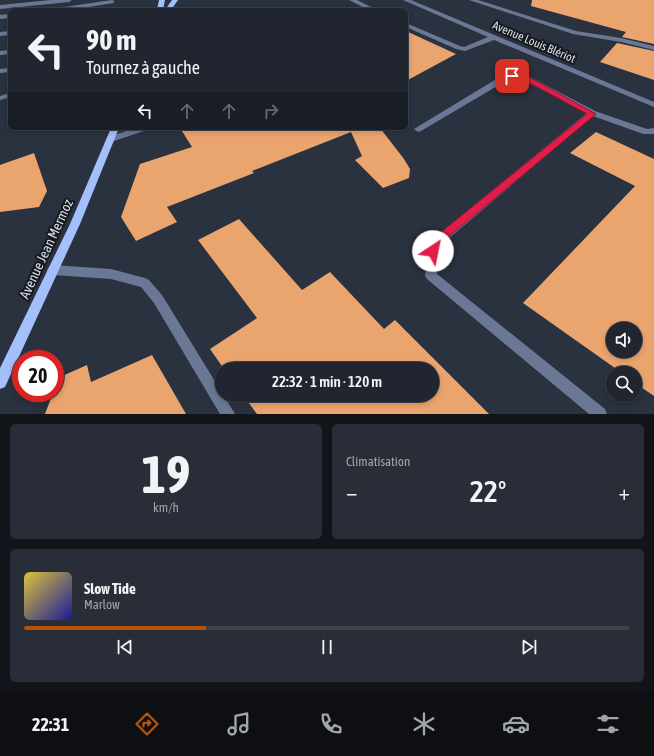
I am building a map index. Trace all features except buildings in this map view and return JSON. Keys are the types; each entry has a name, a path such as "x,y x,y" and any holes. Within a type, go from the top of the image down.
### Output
{"main road":[{"name":"Avenue Jean Mermoz","path":"0,382 78,217 113,133"}],"street":[{"path":"0,7 69,0"},
{"path":"352,0 370,8"},
{"name":"Avenue Louis Blériot","path":"406,0 654,105"},
{"path":"415,4 423,0"},
{"path":"472,0 575,33 621,40 654,48"},
{"path":"69,8 111,1"},
{"path":"408,26 458,48 465,49 494,37"},
{"path":"418,129 501,80 512,76 527,79 592,114 650,132 654,136"},
{"path":"592,114 444,236 433,251 431,276 600,414"},
{"path":"113,133 132,130"},
{"path":"53,270 111,274 145,283 158,299 228,414"}],"route":[{"path":"433,251 444,236 592,114 527,79 512,76"}]}
